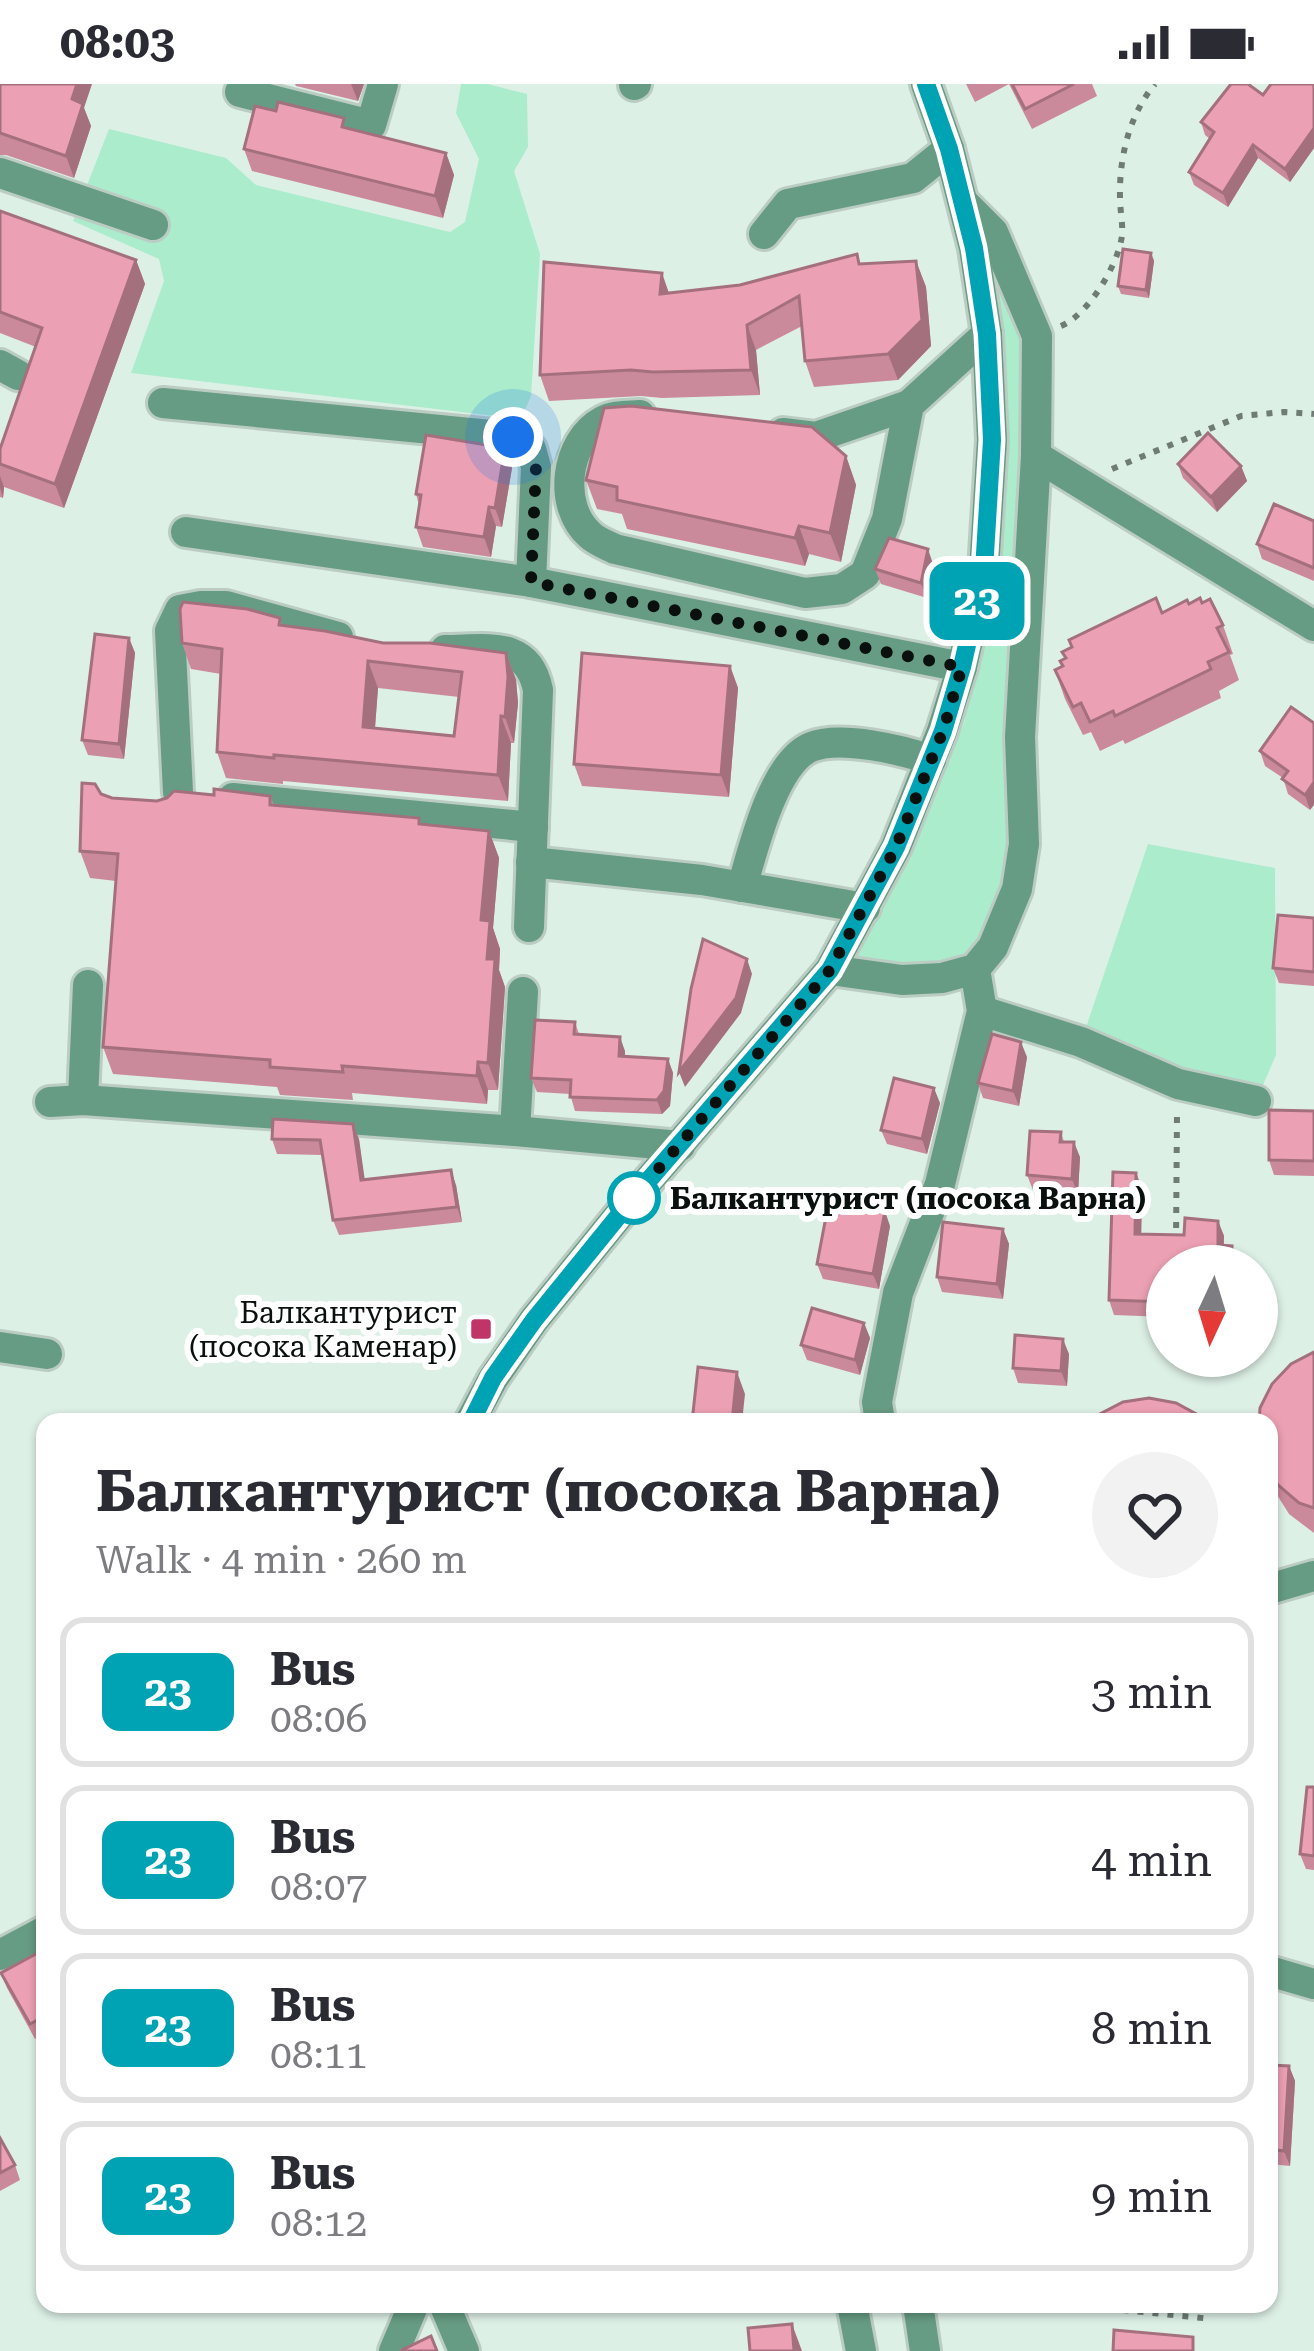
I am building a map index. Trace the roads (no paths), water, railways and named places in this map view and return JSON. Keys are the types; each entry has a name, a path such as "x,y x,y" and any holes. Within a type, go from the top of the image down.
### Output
{"street":[{"path":"240,92 371,125 383,84"},
{"path":"475,1413 534,1320 830,970 896,847 931,760 962,667 984,570 992,440 987,334 974,248 949,149 926,84"},
{"path":"764,234 788,204 913,178 949,149"},
{"path":"0,172 153,225"},
{"path":"830,970 902,980 942,978 975,969 993,947 1017,889 1024,844 1020,737 1036,456 1037,336 1004,252 993,232 964,203"},
{"path":"751,429 816,437 909,405 987,334"},
{"path":"163,404 513,437 531,448 536,467 531,582"},
{"path":"664,418 607,418 586,433 574,456 570,482 572,508 589,535 615,549 806,593 842,589 865,574 887,519 909,405"},
{"path":"1036,456 1314,626"},
{"path":"186,532 531,582 962,667"},
{"path":"145,808 167,809 178,792 170,631 180,610 226,606 363,643"},
{"path":"418,650 502,650 520,655 534,671 538,690 529,927"},
{"path":"742,887 766,808 786,770 810,747 844,743 894,747 931,760"},
{"path":"178,792 533,827"},
{"path":"531,862 742,887 866,908"},
{"path":"879,1413 898,1292 940,1184 982,1011 975,969"},
{"path":"83,1100 88,985"},
{"path":"514,1131 523,992"},
{"path":"982,1011 1081,1042 1178,1084 1256,1101"},
{"path":"50,1102 83,1100 680,1146"},
{"path":"0,1348 46,1354"},
{"path":"1278,1586 1314,1576"},
{"path":"0,1954 36,1935"},
{"path":"1278,1974 1314,1984"},
{"path":"394,2351 410,2313"},
{"path":"448,2313 464,2351"},
{"path":"854,2313 861,2351"},
{"path":"919,2313 925,2351"}],"place":[{"name":"Балкантурист (посока Варна)","path":"634,1198"},
{"name":"Балкантурист (посока Каменар)","path":"481,1329"}]}
